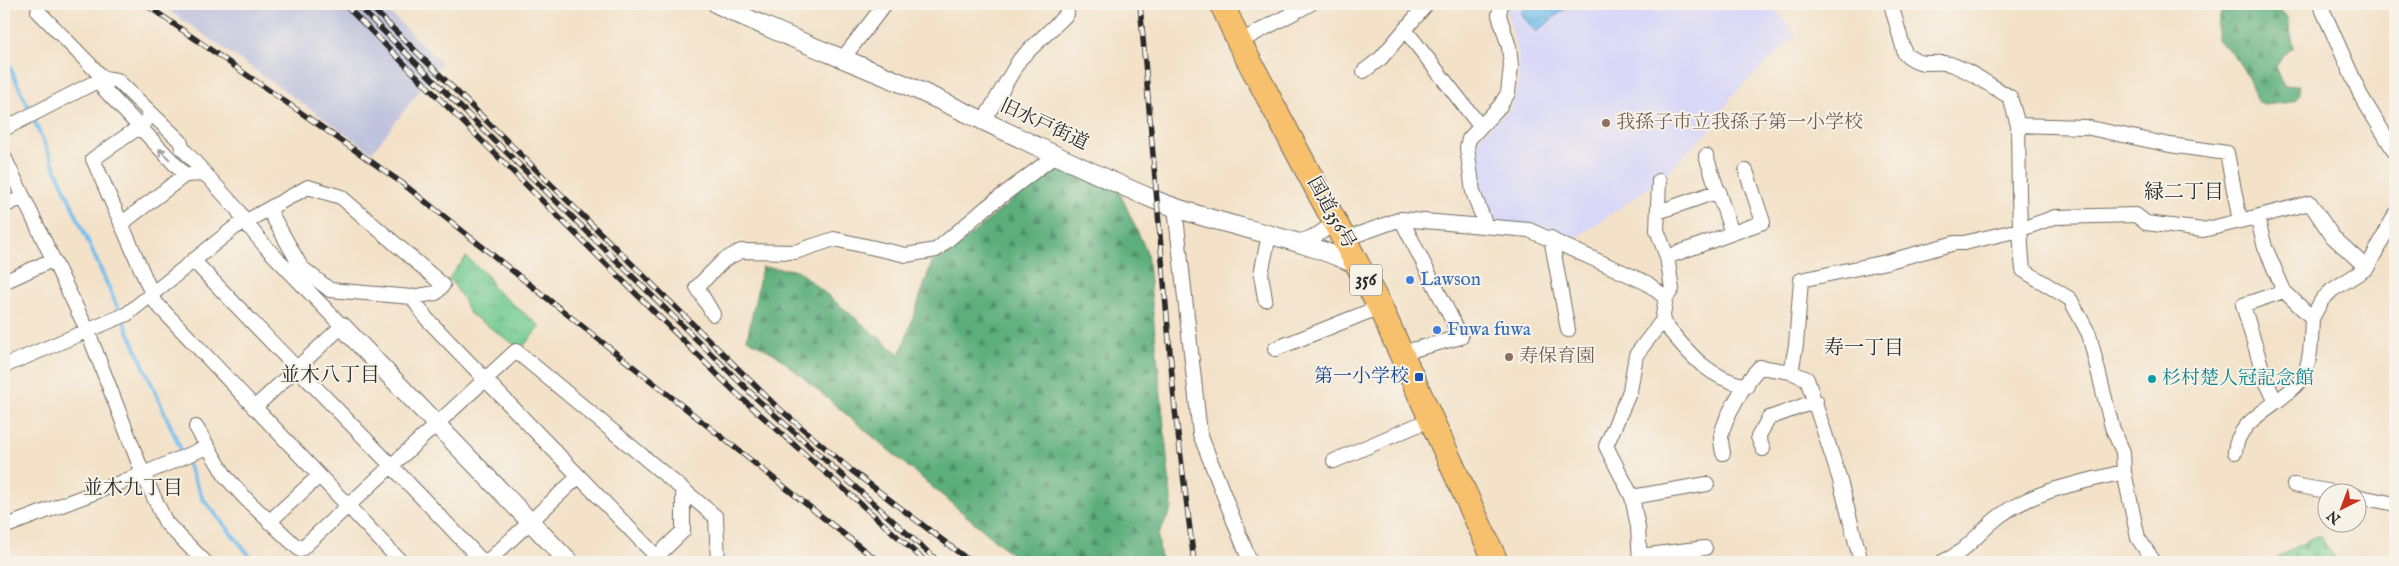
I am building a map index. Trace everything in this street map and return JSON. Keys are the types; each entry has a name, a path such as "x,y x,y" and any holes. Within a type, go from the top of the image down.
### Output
{"highway":[{"name":"国道356号","path":"1222,4 1239,42 1380,307 1496,562"}],"street":[{"name":"旧水戸街道","path":"718,4 788,38 843,58 984,120 1056,155 1176,207 1295,242 1341,257 1359,266"},
{"path":"843,58 885,4"},
{"path":"984,120 1020,58 1066,14 1066,4"},
{"path":"1239,42 1294,8 1310,4"},
{"path":"1486,226 1474,192 1468,160 1468,139 1500,106 1508,93 1511,66 1509,47 1499,15 1501,4"},
{"path":"1891,4 1906,54 1925,64 1949,64 1987,82 2010,97 2018,125 2020,172 2019,230 2023,270 2070,299 2089,334 2112,427 2123,452 2124,472 2138,538 2154,562"},
{"path":"2320,4 2361,96 2395,152"},
{"path":"1364,71 1381,58 1425,6"},
{"path":"38,10 103,78 103,88 138,128 185,174"},
{"path":"1406,30 1480,126"},
{"path":"4,129 103,78 117,80 180,141 183,149 237,209 245,222 342,326 569,562"},
{"path":"152,115 138,128 93,160 156,303 401,562"},
{"path":"2018,125 2085,127 2170,145 2227,153 2240,221"},
{"path":"713,314 697,288 733,254 751,250 783,253 795,252 834,239 899,254 936,250 986,207 1056,155"},
{"path":"1706,156 1732,233"},
{"path":"4,157 88,332 143,474 166,523 204,562"},
{"path":"1667,257 1762,222 1746,172"},
{"path":"121,224 185,174 204,174"},
{"path":"1659,181 1657,230 1667,257 1672,289 1666,298 1662,320 1636,355 1630,391 1606,446 1632,497 1640,559 1705,548"},
{"path":"4,366 121,318 193,260 245,222 308,187 341,197 443,285 436,293 412,297 330,290 300,267 269,210"},
{"path":"1658,212 1719,191"},
{"path":"4,206 23,197"},
{"path":"1791,372 1796,345 1801,280 2019,230 2055,217 2136,215 2146,223 2203,230 2310,203 2333,237 2367,268"},
{"path":"1176,207 1200,434 1250,562"},
{"path":"2235,452 2236,441 2246,428 2303,375 2309,356 2312,318 2322,300 2332,290 2367,268 2395,215"},
{"path":"2257,217 2265,247 2284,292 2312,318"},
{"path":"1400,353 1461,337 1402,219"},
{"path":"1295,242 1402,219 1529,230 1551,238 1647,283 1666,298"},
{"path":"1265,299 1261,274 1269,235"},
{"path":"1551,238 1568,330"},
{"path":"4,282 52,260"},
{"path":"193,260 296,369 391,463 485,562 580,476"},
{"path":"2276,402 2265,379 2243,305 2284,292"},
{"path":"412,297 426,318 580,476 654,560 683,531 683,491"},
{"path":"1275,349 1380,307"},
{"path":"1662,320 1702,368 1734,384 1747,386"},
{"path":"254,408 342,326"},
{"path":"196,427 226,476 300,550 391,463 516,351 716,518 718,562"},
{"path":"1723,453 1721,437 1735,402 1747,386 1752,375 1760,367 1791,372 1808,379 1840,476 1861,562"},
{"path":"1763,449 1758,437 1769,418 1816,401"},
{"path":"1334,461 1430,420"},
{"path":"4,527 143,474 207,446"},
{"path":"1942,562 1969,546 2002,514 2025,502 2063,487 2124,472"},
{"path":"270,522 319,476"},
{"path":"1632,497 1707,484"},
{"path":"2294,485 2316,489"},
{"path":"2366,498 2395,504"}],"shaded area":[{"path":"160,4 381,4 441,63 372,152"},
{"name":"我孫子市立我孫子第一小学校","path":"1509,4 1771,4 1796,36 1733,95 1712,128 1659,181 1569,243 1494,222 1480,191 1475,149 1477,142 1511,108 1519,81 1518,54 1507,12"}],"green space":[{"path":"2224,4 2275,4 2287,17 2294,47 2283,55 2276,66 2284,86 2299,85 2300,94 2293,102 2265,105 2258,103 2251,85 2237,60 2217,40 2217,25"},
{"path":"1065,168 1118,189 1147,252 1172,508 1158,536 1161,562 1021,562 775,354 747,339 762,267 797,270 900,355 932,262 947,255 1041,176"},
{"path":"466,257 489,277 493,288 540,326 521,349 469,313 462,297 449,278"},
{"path":"2319,535 2338,562 2279,562 2277,557"}],"water":[{"path":"1531,4 1571,4 1536,32 1520,13"}],"waterway":[{"path":"4,54 30,111"},
{"path":"33,118 183,454"},
{"path":"186,460 203,499 255,562"}],"railway":[{"path":"145,4 402,183 879,562"},
{"path":"344,4 736,393 926,562"},
{"path":"356,4 757,399 939,562"},
{"path":"368,4 775,405 851,470 971,562"},
{"path":"1140,4 1175,410 1194,562"}],"place":[{"name":"我孫子市立我孫子第一小学校","path":"1606,123"},
{"name":"Lawson","path":"1410,280"},
{"name":"Fuwa fuwa","path":"1437,330"},
{"name":"寿保育園","path":"1509,357"},
{"name":"第一小学校","path":"1419,377"},
{"name":"杉村楚人冠記念館","path":"2152,379"}],"district":[{"name":"緑二丁目","path":"2184,192"},
{"name":"寿一丁目","path":"1864,348"},
{"name":"並木八丁目","path":"330,375"},
{"name":"並木九丁目","path":"133,488"}]}
